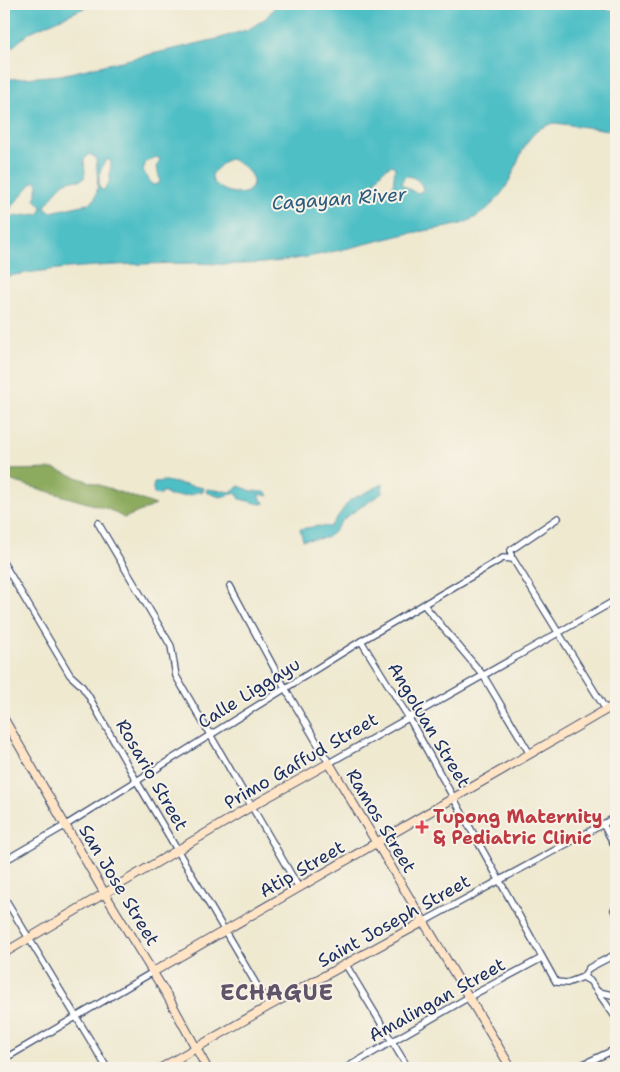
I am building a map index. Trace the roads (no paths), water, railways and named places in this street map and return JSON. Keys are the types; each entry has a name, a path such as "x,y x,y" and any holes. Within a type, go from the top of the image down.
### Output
{"main road":[{"name":"Atip Street","path":"153,972 616,704"},
{"name":"San Jose Street","path":"4,719 105,894 153,972 207,1068"},
{"name":"Primo Gaffud Street","path":"4,953 252,806 329,763"},
{"name":"Ramos Street","path":"329,763 378,842 423,922 511,1068"},
{"name":"Saint Joseph Street","path":"161,1068 269,1006 423,922"}],"street":[{"path":"558,518 511,550 512,558 606,710"},
{"path":"98,523 171,646 176,676 299,888"},
{"name":"Calle Liggayu","path":"4,861 66,825 361,641 503,558 512,558"},
{"name":"Rosario Street","path":"4,564 70,675 88,695 269,1006"},
{"name":"Ramos Street","path":"230,586 285,688 329,763"},
{"name":"Primo Gaffud Street","path":"329,763 616,600"},
{"path":"424,604 483,675 530,754"},
{"name":"Angoluan Street","path":"361,641 409,718 556,982 567,983 583,976"},
{"name":"Saint Joseph Street","path":"423,922 616,817"},
{"path":"603,824 616,848"},
{"path":"4,897 107,1068"},
{"path":"616,954 589,968 583,976 590,980 616,1018"},
{"name":"Amalingan Street","path":"346,1068 469,997 542,958"},
{"path":"346,965 408,1068"},
{"name":"Atip Street","path":"4,1059 153,972"},
{"path":"599,992 616,996"},
{"path":"575,1068 616,1049"}],"water":[{"path":"4,4 93,4 30,32 4,54"},
{"name":"Cagayan River","path":"274,4 580,4 616,11 616,131 555,123 544,126 529,139 512,176 498,198 475,217 454,226 406,234 324,254 284,261 236,264 193,263 98,266 50,270 4,277 4,203 7,198 4,192 4,77 12,79 61,75 217,39 249,29 266,18 274,8","holes":["89,154 96,159 97,177 96,194 91,203 51,212 45,209 62,185 68,181 84,178 84,160","156,157 160,159 157,167 160,181 158,184 150,183 143,170 146,162","230,159 235,161 249,172 253,183 252,188 247,192 237,193 216,185 213,181 213,173","106,160 110,160 109,184 103,190 100,189 99,181 102,167","392,165 395,167 393,187 377,190 375,189 376,182 379,175","406,176 412,177 419,182 423,190 416,193 401,184","36,181 38,185 35,199 42,207 39,214 6,217 6,213 32,183"]},
{"path":"165,481 204,488 203,492 190,495 168,496 166,492 161,492 161,495 154,494 154,482"},
{"path":"383,484 382,493 349,515 326,538 303,540 300,529 318,526 330,527 350,500"},
{"path":"239,486 252,491 265,492 269,496 258,494 265,503 260,504 240,499 237,493 220,497 206,492 207,489 231,492"}],"place":[{"name":"Tupong Maternity & Pediatric Clinic","path":"422,827"}],"district":[{"name":"ECHAGUE","path":"277,992"}]}
